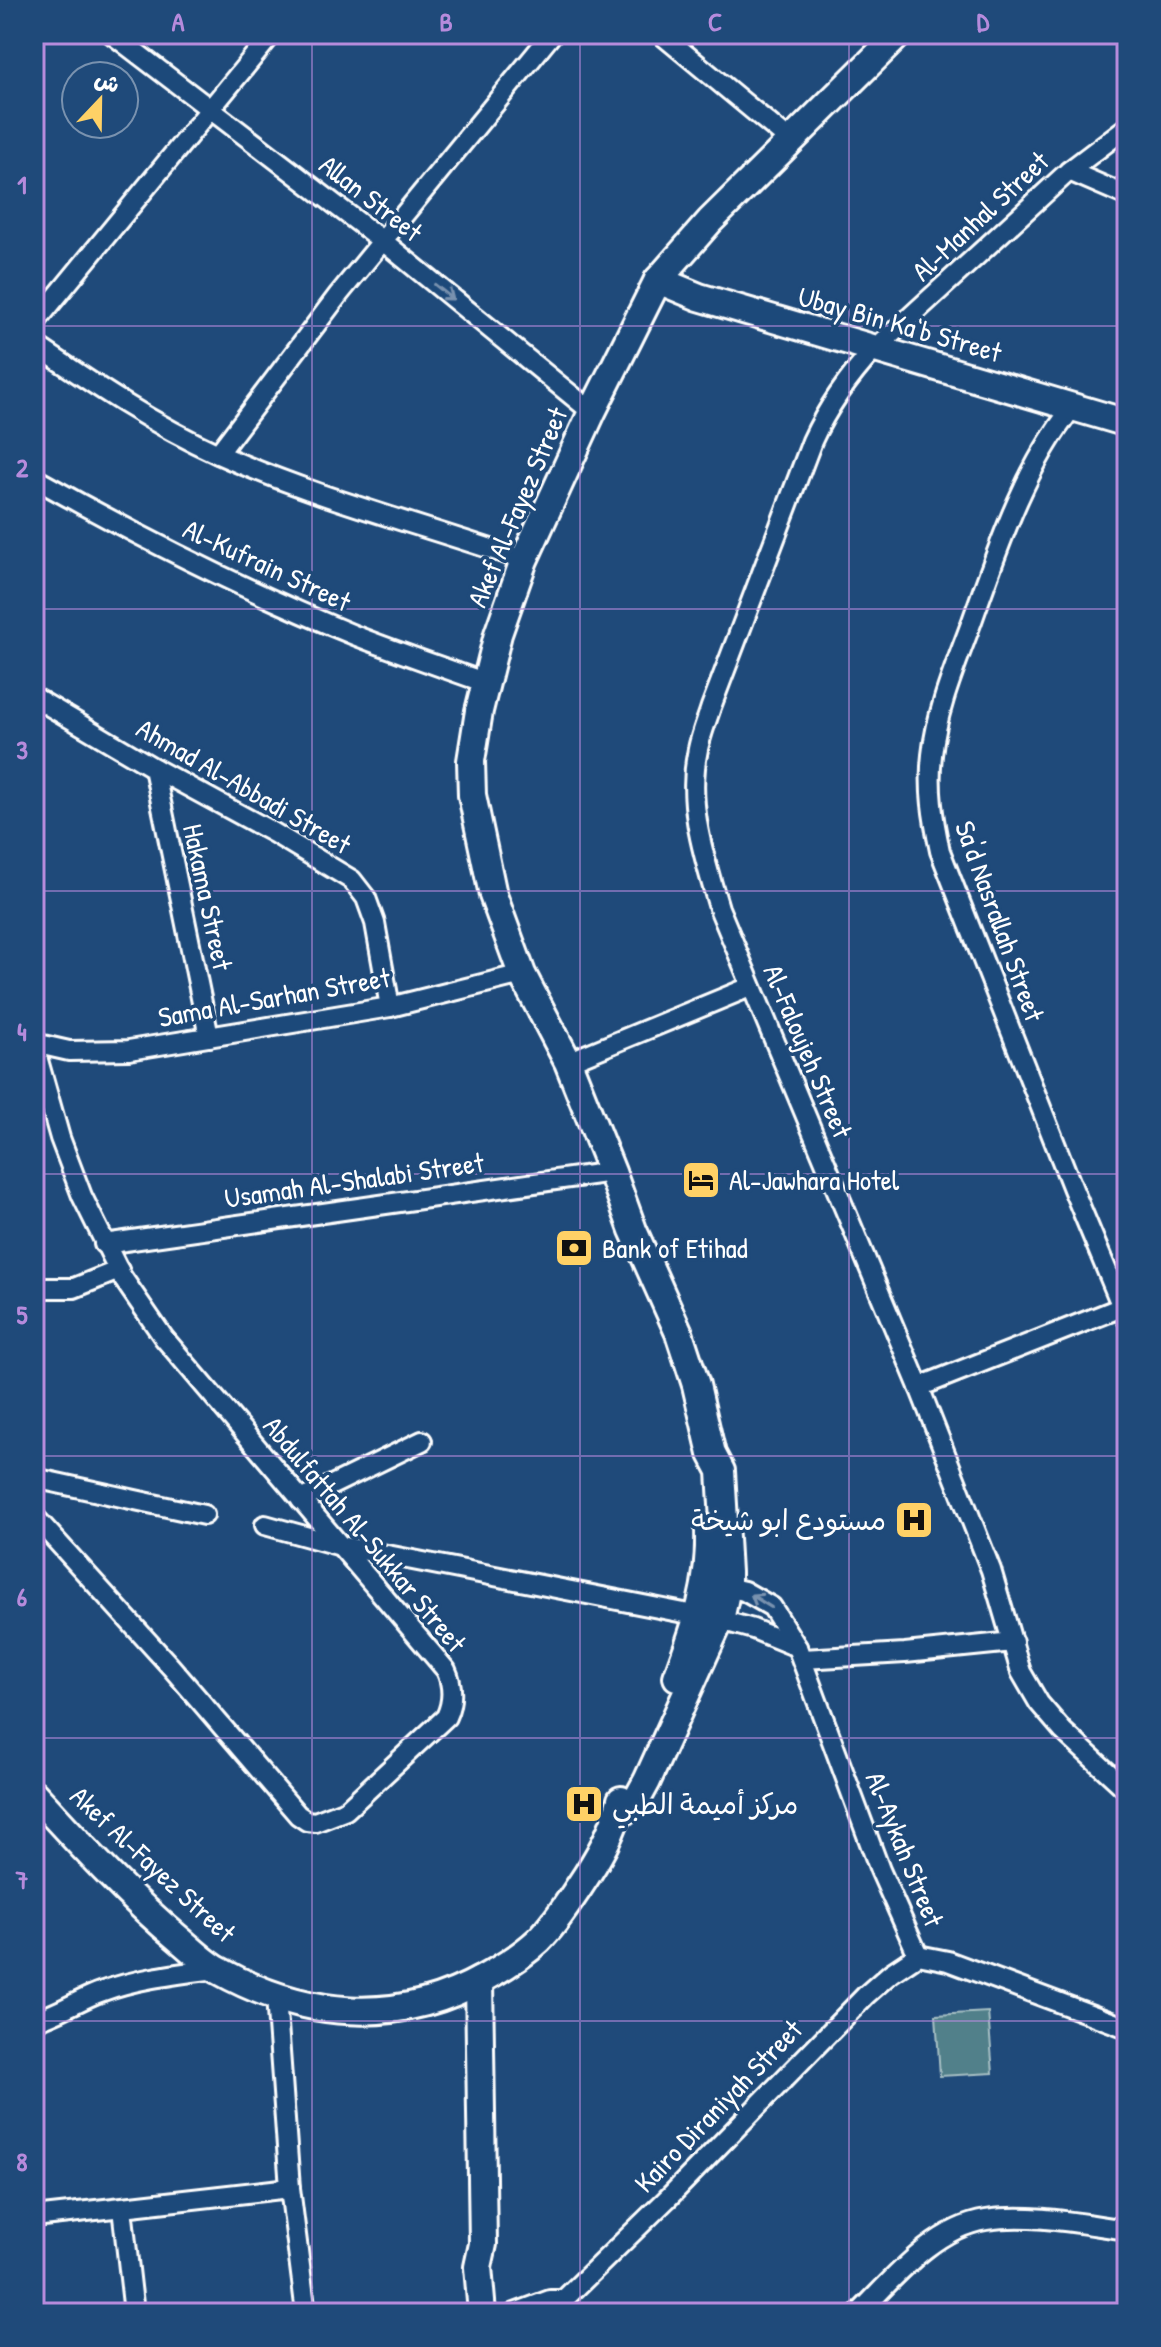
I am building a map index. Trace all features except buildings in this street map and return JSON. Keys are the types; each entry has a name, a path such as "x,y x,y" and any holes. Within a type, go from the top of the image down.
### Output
{"main road":[{"name":"Akef Al-Fayez Street","path":"34,1794 150,1914 215,1969 276,1997 329,2010 383,2010 414,2007 448,1997 523,1953 558,1918 599,1856 618,1816 636,1801 647,1781 710,1618 726,1519 721,1471 712,1454 696,1385 679,1333 633,1230 568,1062 522,974 493,895 472,795 471,761 479,711 498,634 524,560 592,412 658,280 789,140 899,34"},
{"name":"Ubay Bin Ka‘b Street","path":"658,280 699,297 1127,423"},
{"path":"479,1981 483,2244 478,2267 482,2313"},
{"path":"483,2244 492,2265 498,2313"}],"street":[{"name":"Allan Street","path":"112,34 384,242 592,412"},
{"path":"34,324 272,34"},
{"path":"218,454 339,294 552,34"},
{"path":"661,34 789,140"},
{"name":"Al-Manhal Street","path":"874,350 1069,171 1127,127"},
{"path":"1069,171 1127,196"},
{"path":"34,344 139,413 218,454 331,498 524,560"},
{"name":"Al-Faloujeh Street","path":"874,350 827,408 711,707 698,749 694,791 701,848 719,908 750,987 919,1387 991,1570 1021,1672 1039,1703 1089,1758 1127,1790"},
{"name":"Sa'd Nasrallah Street","path":"1073,407 1049,441 1002,536 942,704 932,753 930,796 940,851 1124,1313"},
{"name":"Al-Kufrain Street","path":"34,478 150,542 260,594 354,635 486,683"},
{"name":"Ahmad Al-Abbadi Street","path":"34,697 352,880 366,898 375,923 390,1007"},
{"name":"Hakama Street","path":"154,768 209,1037"},
{"name":"Sama Al-Sarhan Street","path":"34,1045 69,1051 114,1051 390,1007 522,974"},
{"path":"568,1062 750,987"},
{"name":"Abdulfattah Al-Sukkar Street","path":"34,1045 60,1138 104,1244 119,1270 164,1338 446,1670 450,1678 450,1708 446,1717 346,1810 322,1820 307,1821 298,1815 171,1667 34,1516"},
{"name":"Usamah Al-Shalabi Street","path":"104,1244 612,1172"},
{"path":"34,1288 74,1288 119,1270"},
{"path":"919,1387 1124,1313"},
{"path":"301,1500 422,1441"},
{"path":"34,1478 204,1515"},
{"path":"265,1525 341,1546 710,1618 753,1629 800,1653 1013,1642"},
{"name":"Al-Aykah Street","path":"716,1585 754,1596 772,1607 800,1653 852,1797 918,1955 948,1961 1127,2028"},
{"name":"Kairo Diraniyah Street","path":"515,2313 550,2300 556,2306 667,2199 866,1995 918,1955"},
{"path":"34,2021 119,1986 215,1969"},
{"path":"276,1997 290,2188 306,2313"},
{"path":"34,2217 290,2188"},
{"path":"122,2208 134,2313"},
{"path":"859,2313 924,2250 954,2230 984,2220 1015,2218 1127,2230"}],"green space":[{"path":"988,2012 993,2073 940,2076 936,2015"}],"place":[{"name":"Al-Jawhara Hotel","path":"701,1180"},
{"name":"Bank of Etihad","path":"574,1248"},
{"name":"مستودع ابو شيخة","path":"914,1520"},
{"name":"مركز أميمة الطبي","path":"584,1804"}]}
